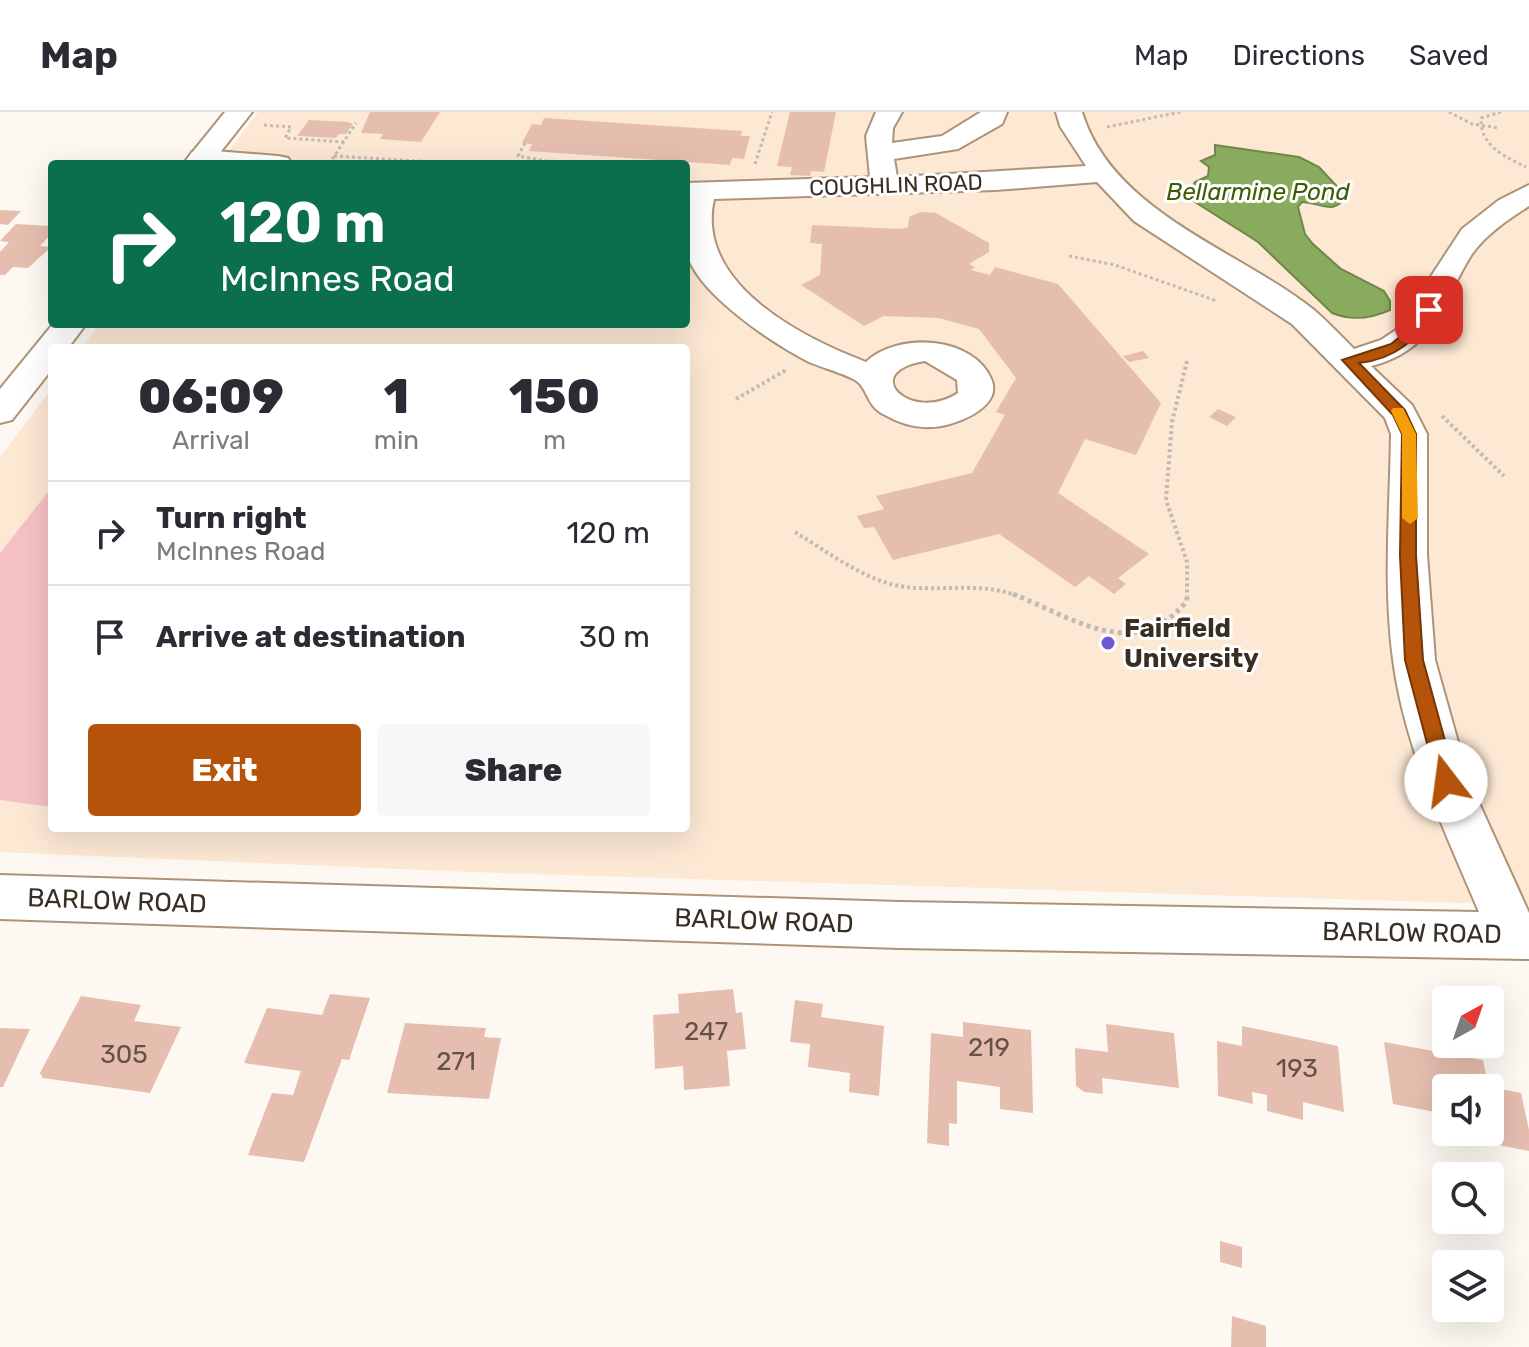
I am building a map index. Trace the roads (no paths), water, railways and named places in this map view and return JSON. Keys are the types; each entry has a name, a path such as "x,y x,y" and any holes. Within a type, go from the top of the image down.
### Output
{"street":[{"path":"885,186 877,140 880,122 889,112"},
{"path":"881,153 949,143 993,119 994,112"},
{"path":"201,160 235,117"},
{"path":"1074,123 1105,173 1144,215 1303,317 1400,413 1409,434 1408,555 1414,660 1446,781 1521,935"},
{"name":"COUGHLIN ROAD","path":"693,192 885,186 1105,173"},
{"path":"693,192 694,228 699,245 724,286 746,308 814,353 834,364 873,376"},
{"path":"1348,360 1374,357 1396,347 1417,329 1458,253 1475,231 1529,193"},
{"path":"54,344 67,328"},
{"path":"0,412 48,352"},
{"name":"BARLOW ROAD","path":"0,897 900,925 1521,935"}],"water":[{"name":"Bellarmine Pond","path":"1215,145 1299,157 1319,167 1345,195 1341,202 1332,207 1302,202 1298,207 1305,234 1341,269 1384,291 1390,301 1390,310 1361,318 1332,313 1258,242 1187,197 1195,182 1208,176 1209,167 1201,161 1215,155"}],"place":[{"name":"Fairfield University","path":"1108,643"}]}
